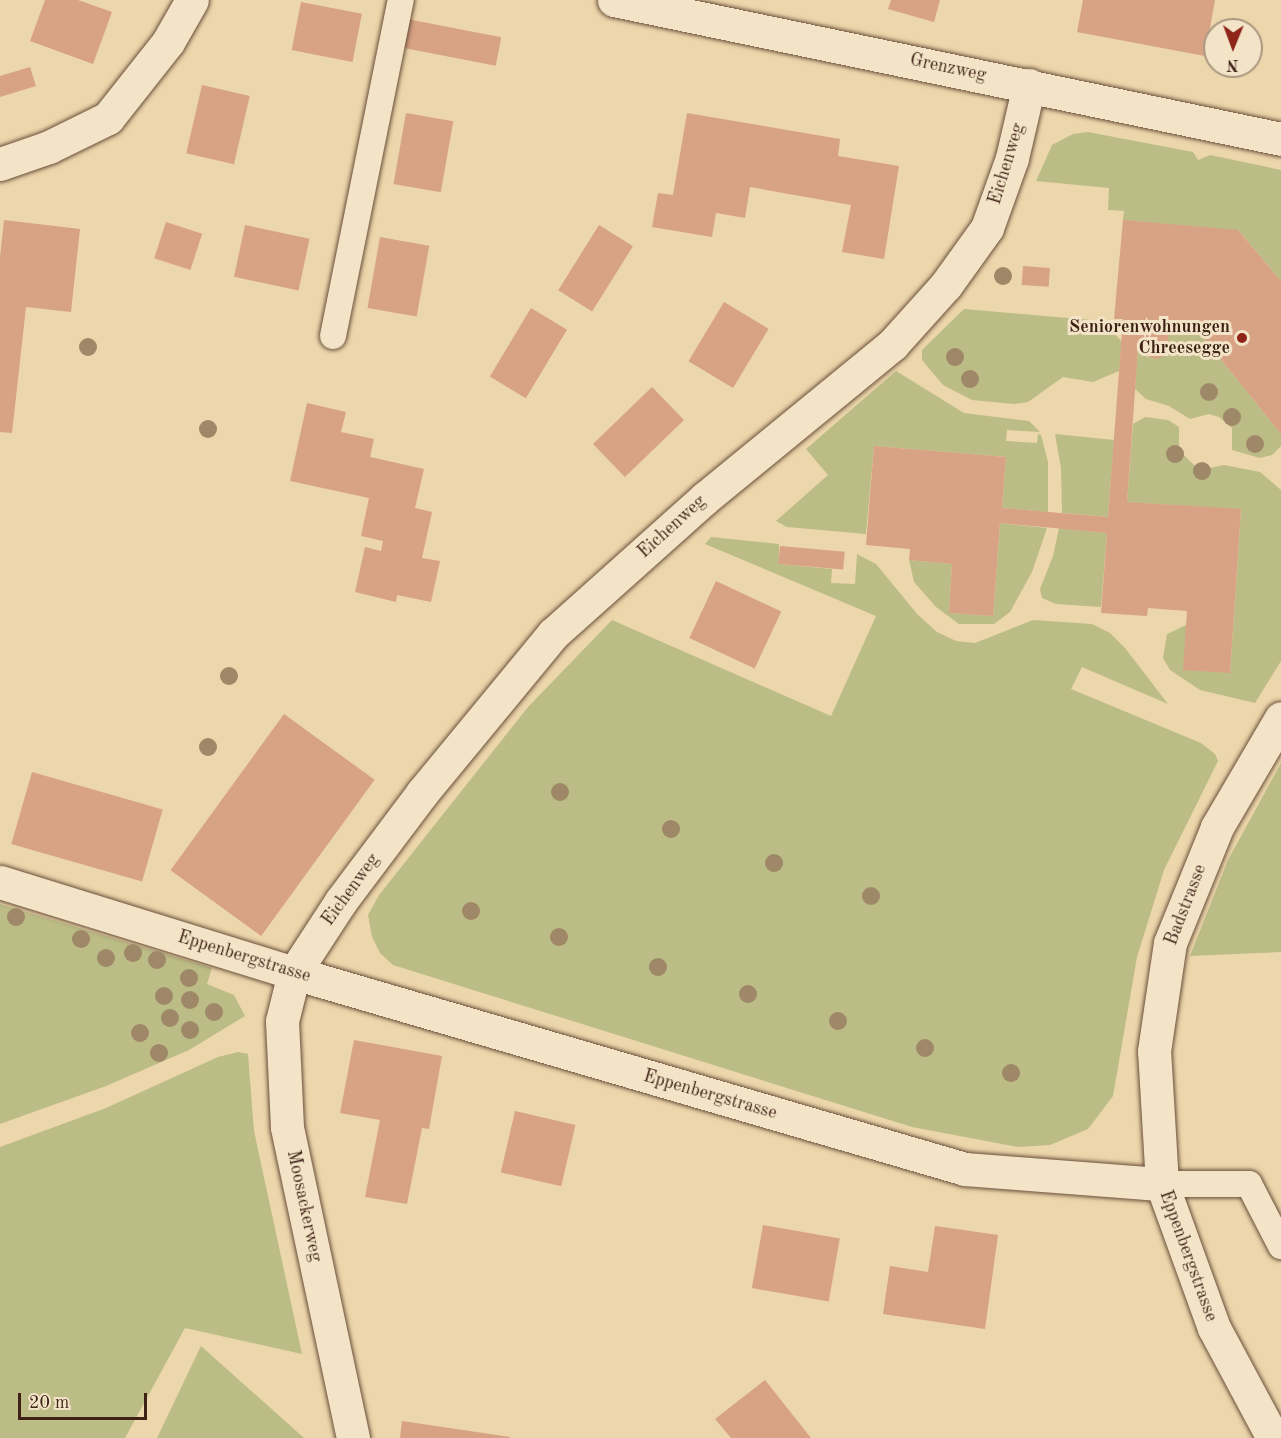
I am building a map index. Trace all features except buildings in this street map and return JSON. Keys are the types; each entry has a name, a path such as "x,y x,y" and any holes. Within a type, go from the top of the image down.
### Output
{"street":[{"path":"0,164 49,147 108,118 168,42 192,0"},
{"name":"Grenzweg","path":"629,1 1281,139"},
{"name":"Eichenweg","path":"294,973 341,901 415,802 553,634 705,498 892,345 946,285 987,228 1012,158 1029,85"},
{"name":"Badstrasse","path":"1162,1184 1154,1051 1170,943 1217,827 1281,718"},
{"name":"Eppenbergstrasse","path":"0,882 294,973 965,1169 1068,1180 1162,1184 1214,1328 1273,1438"},
{"name":"Moosackerweg","path":"294,973 282,1021 287,1128 353,1438"}],"lane":[{"path":"333,336 401,0"},
{"path":"1162,1184 1249,1184 1281,1246"}],"green space":[{"path":"1088,132 1193,152 1198,160 1210,155 1281,170 1281,281 1239,231 1123,220 1124,211 1108,210 1109,188 1036,181 1052,145 1073,134"},
{"path":"964,309 1103,321 1122,342 1119,371 1093,382 1063,377 1028,402 1014,404 972,400 943,385 922,360 922,350"},
{"path":"1169,325 1194,326 1281,434 1281,446 1272,455 1260,458 1232,450 1232,428 1219,417 1209,414 1190,419 1169,406 1146,399 1135,389 1138,349 1147,357 1166,355"},
{"path":"896,371 964,413 1029,421 1040,432 1007,430 1006,441 1037,443 1038,434 1041,435 1048,462 1048,512 1002,508 1006,457 874,446 866,534 787,527 776,521 828,475 806,449"},
{"path":"1145,417 1168,420 1179,427 1179,450 1194,465 1210,468 1224,465 1260,472 1281,490 1281,661 1255,703 1200,690 1170,670 1163,658 1167,634 1186,625 1230,672 1241,510 1127,502 1133,424"},
{"path":"1055,434 1114,440 1108,517 1062,513 1061,468"},
{"path":"1000,523 1047,528 1032,572 1010,612 994,624 959,624 936,607 914,582 909,560 952,564 949,613 993,616"},
{"path":"1059,528 1107,533 1101,607 1056,604 1042,598 1040,589 1053,556"},
{"path":"711,537 779,544 779,564 832,569 831,583 855,584 857,554 876,564 918,615 937,632 956,641 975,643 1033,620 1092,624 1110,633 1125,648 1168,704 1082,667 1071,689 1201,743 1215,754 1218,761 1164,870 1137,957 1113,1096 1088,1129 1050,1145 1018,1147 912,1127 393,965 380,953 372,937 368,915 379,895 528,707 612,620 831,716 876,616 705,544"},
{"path":"1281,763 1281,952 1190,956 1228,860"},
{"path":"0,904 212,968 207,984 234,995 245,1016 189,1050 106,1086 0,1124"},
{"path":"238,1052 248,1054 254,1131 302,1354 185,1328 125,1438 0,1438 0,1147 106,1108 218,1057"},
{"path":"201,1346 304,1438 157,1438"}],"place":[{"name":"Seniorenwohnungen Chreesegge","path":"1242,338"}]}
